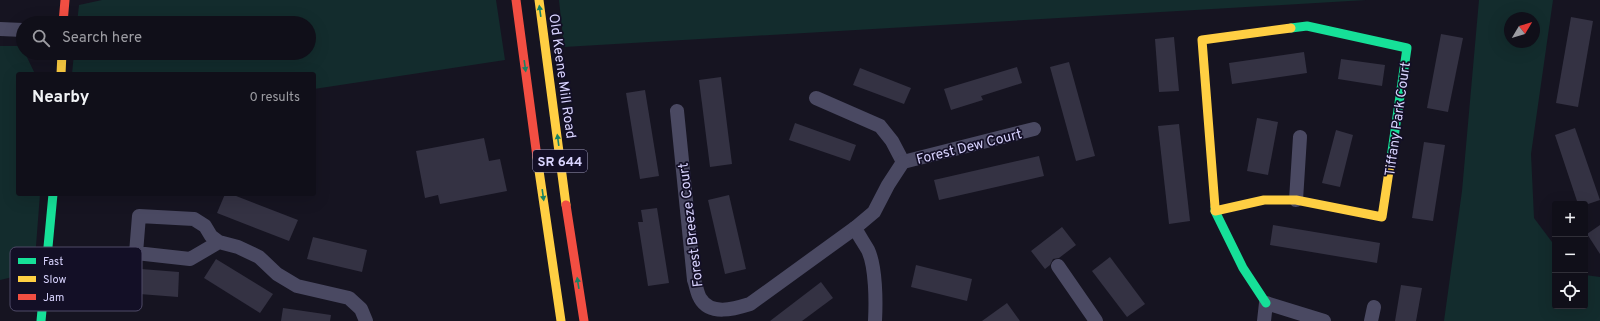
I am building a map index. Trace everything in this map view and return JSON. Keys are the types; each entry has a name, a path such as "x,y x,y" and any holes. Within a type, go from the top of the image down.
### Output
{"street":[{"path":"64,16 65,0"},
{"name":"SR 644","path":"516,0 553,273 561,321"},
{"name":"Old Keene Mill Road","path":"539,0 569,226 584,321"},
{"name":"Tiffany Park Court","path":"1215,211 1264,200 1296,200 1382,217 1407,48 1307,26 1202,40 1215,211 1243,268 1266,302"},
{"path":"0,29 16,30"},
{"path":"61,72 62,60"},
{"path":"816,98 880,126 892,141 903,162 888,185 874,212 855,228 868,251 871,260 876,301 875,321"},
{"name":"Forest Breeze Court","path":"678,111 694,280 700,298 708,307 719,310 735,309 750,304 855,228"},
{"name":"Forest Dew Court","path":"903,162 1034,129"},
{"path":"1296,200 1300,137"},
{"path":"48,247 53,196"},
{"path":"136,247 139,216 194,219 204,226 211,236 219,242 238,247 259,257 277,274 296,286 349,298 361,309 366,321"},
{"path":"142,254 190,258 219,242"},
{"path":"1058,266 1096,321"},
{"path":"1264,321 1266,302 1324,321"},
{"path":"41,321 42,311"}],"green space":[{"path":"102,0 496,0 505,60 316,89 316,72 72,72 73,60 316,60 316,16 78,16 79,5"},
{"path":"559,0 1366,0 564,47"},
{"path":"1479,0 1553,0 1531,154 1534,218 1552,242 1552,309 1588,309 1588,275 1600,277 1600,321 1444,321 1462,191"},
{"path":"0,46 16,46 16,60 28,60 34,72 16,72 16,196 40,196 36,247 10,247 10,278 0,280"}],"building":[{"path":"1571,17 1593,21 1578,107 1556,103"},
{"path":"1441,34 1463,38 1448,112 1427,108"},
{"path":"1174,37 1179,91 1159,92 1155,39"},
{"path":"1304,52 1307,73 1232,84 1229,63"},
{"path":"1341,59 1385,65 1382,86 1338,79"},
{"path":"1069,62 1095,156 1076,161 1050,67"},
{"path":"1017,67 1022,83 981,96 983,100 951,110 944,89"},
{"path":"860,68 911,88 904,104 853,85"},
{"path":"721,77 732,164 710,167 699,80"},
{"path":"645,90 659,176 640,179 626,93"},
{"path":"1257,118 1278,122 1268,175 1247,171"},
{"path":"795,123 856,145 850,161 789,140"},
{"path":"1179,124 1190,221 1169,224 1158,126"},
{"path":"1575,128 1600,200 1588,204 1588,201 1577,201 1555,135"},
{"path":"1336,130 1353,135 1340,187 1322,183"},
{"path":"484,138 489,161 500,159 507,191 440,204 438,195 425,198 416,151"},
{"path":"1424,142 1445,145 1433,221 1412,218"},
{"path":"1039,156 1044,176 939,200 934,180"},
{"path":"729,195 746,269 725,274 708,200"},
{"path":"224,196 236,196 298,220 289,241 217,213"},
{"path":"657,208 669,283 648,286 638,222 643,222 641,210"},
{"path":"1273,225 1380,243 1377,263 1270,245"},
{"path":"1600,225 1600,254 1588,236 1588,233"},
{"path":"1062,227 1076,245 1059,258 1053,259 1050,265 1045,269 1031,251"},
{"path":"313,237 367,250 362,272 307,259"},
{"path":"1110,257 1145,304 1127,317 1092,271"},
{"path":"216,259 273,294 260,313 204,278"},
{"path":"916,265 972,279 967,301 911,287"},
{"path":"142,269 179,272 178,297 142,294"},
{"path":"821,282 833,298 802,321 770,321"},
{"path":"1401,285 1422,288 1416,321 1395,321"},
{"path":"1007,303 1020,321 982,321"},
{"path":"283,308 331,315 330,321 281,321"}],"traffic: fast":[{"path":"1291,28 1307,26 1407,48 1391,158"},
{"path":"48,247 53,196"},
{"path":"1215,207 1215,211 1243,268 1266,303"},
{"path":"41,321 42,311"}],"traffic: slow":[{"path":"539,0 566,205"},
{"path":"1215,207 1202,40 1291,28"},
{"path":"61,72 62,60"},
{"path":"537,157 561,321"},
{"path":"1215,211 1264,200 1296,200 1382,217 1391,158"}],"traffic: jam":[{"path":"64,16 65,0"},
{"path":"516,0 537,157"},
{"path":"566,205 584,321"}]}
